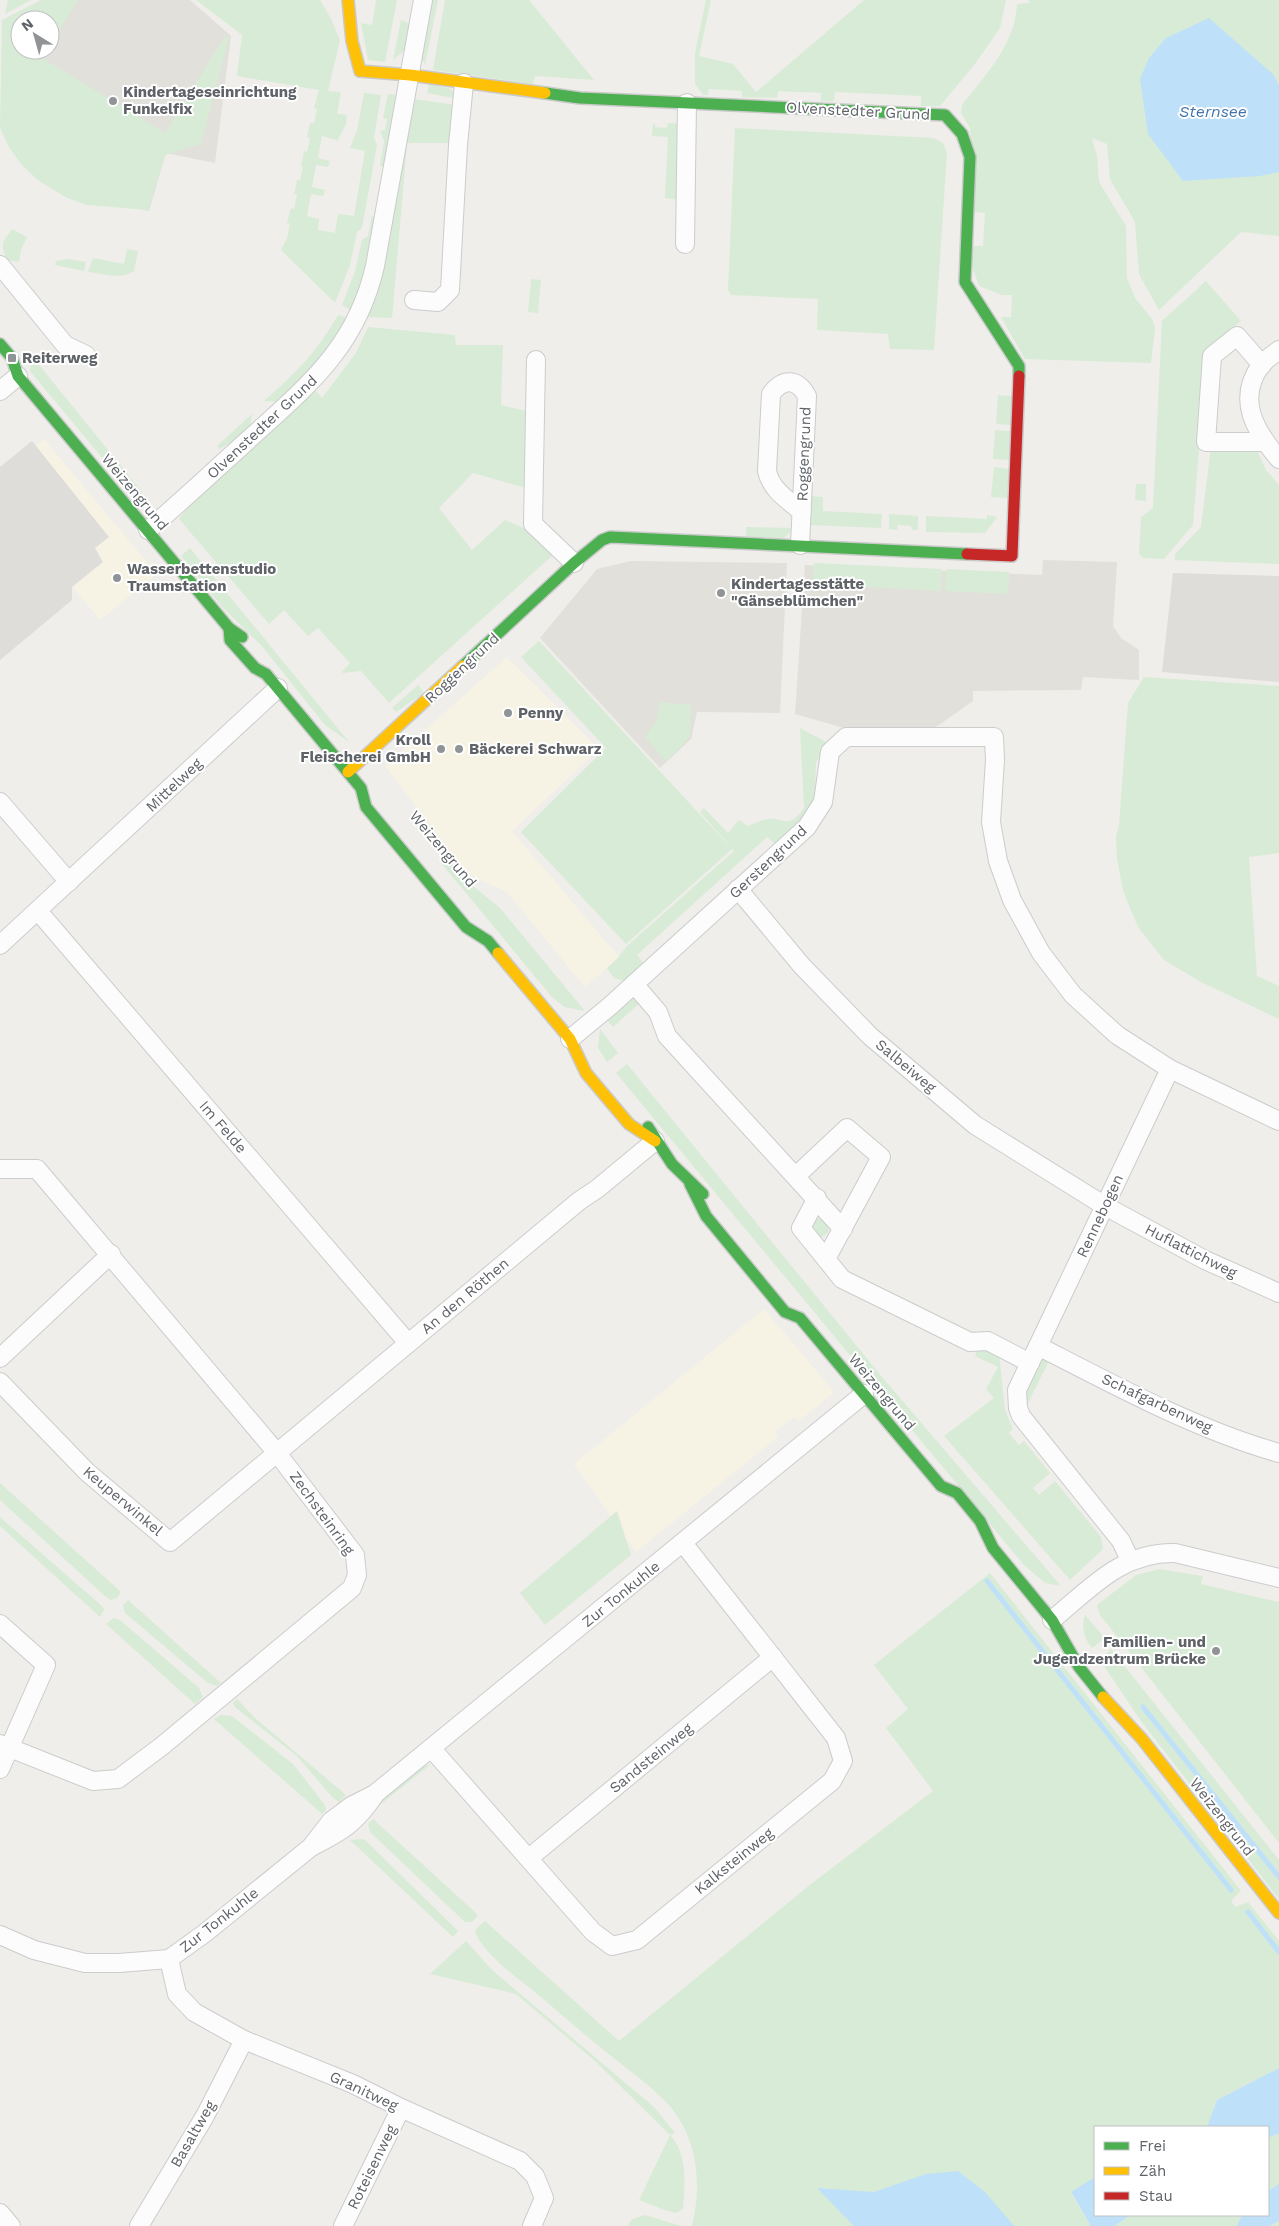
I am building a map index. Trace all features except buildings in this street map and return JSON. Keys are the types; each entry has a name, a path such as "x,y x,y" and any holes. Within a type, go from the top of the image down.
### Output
{"main road":[{"name":"Olvenstedter Grund","path":"348,0 352,41 360,71 410,75 580,98 945,115 960,130 968,145 970,157 965,282 1019,366 1012,556"},
{"name":"Weizengrund","path":"0,344 12,358 18,376 229,628 230,640 255,668 266,674 361,788 366,807 466,928 488,941"},
{"name":"Weizengrund","path":"2,370 18,376"},
{"name":"Roggengrund","path":"348,772 574,563 602,540 610,537 1012,556"},
{"name":"Weizengrund","path":"361,788 378,796"},
{"name":"Weizengrund","path":"482,925 488,941 570,1040 586,1073 628,1124 655,1142"},
{"name":"Weizengrund","path":"570,1040 592,1055"},
{"name":"Weizengrund","path":"642,1113 655,1142 690,1184 711,1200"},
{"name":"Weizengrund","path":"690,1184 706,1216 785,1312 800,1318 941,1486 957,1492 980,1521 992,1548"},
{"path":"797,1301 800,1318"},
{"name":"Weizengrund","path":"941,1486 944,1503"},
{"name":"Weizengrund","path":"977,1537 992,1548 1052,1620 1077,1641"},
{"name":"Weizengrund","path":"1052,1620 1075,1662 1114,1711 1142,1739 1279,1913"},
{"name":"Weizengrund","path":"1124,1703 1142,1739"}],"street":[{"name":"Olvenstedter Grund","path":"148,530 303,392 319,375 343,342 367,293 373,275 423,0"},
{"path":"414,300 438,302 450,290 458,145 464,83"},
{"path":"685,244 687,103"},
{"path":"0,264 65,345 86,355"},
{"path":"1262,365 1237,336 1212,356 1206,442 1265,442"},
{"path":"1279,350 1262,365 1249,390 1252,417 1265,442 1279,458"},
{"path":"536,360 533,524 574,563"},
{"path":"0,391 18,376"},
{"name":"Roggengrund","path":"800,545 802,512 807,396 802,387 790,382 778,384 770,394 767,472 769,481 776,490 802,512"},
{"name":"Mittelweg","path":"0,945 278,688"},
{"name":"Gerstengrund","path":"570,1040 807,827 823,802 830,752 846,737 994,737 995,760 991,822 998,861 1012,900 1041,953 1073,994 1117,1035 1170,1069"},
{"path":"0,802 69,882"},
{"name":"Salbeiweg","path":"738,889 802,966 870,1036 975,1125 1105,1206"},
{"name":"Im Felde","path":"38,911 408,1343"},
{"path":"634,984 658,1012 667,1036 817,1198 843,1229"},
{"path":"1170,1069 1279,1121"},
{"name":"Rennebogen","path":"1130,1560 1121,1541 1021,1416 1018,1408 1017,1390 1170,1069"},
{"path":"796,1176 847,1128 880,1157 826,1259"},
{"name":"An den Röthen","path":"277,1453 579,1201 597,1189 655,1142"},
{"name":"Zechsteinring","path":"0,1170 37,1169 277,1453 355,1555 357,1575 352,1588 162,1746 118,1779 94,1782 5,1746"},
{"path":"817,1198 801,1228 842,1279 970,1342 988,1341 1030,1363"},
{"name":"Huflattichweg","path":"1105,1206 1205,1260 1279,1293"},
{"path":"0,1358 110,1254"},
{"name":"Schafgarbenweg","path":"1038,1346 1162,1408 1258,1447 1279,1453"},
{"name":"Keuperwinkel","path":"0,1382 87,1472 170,1542 277,1453"},
{"name":"Zur Tonkuhle","path":"0,1935 34,1950 85,1962 139,1962 169,1959 205,1933 311,1847 339,1834 361,1815 376,1793 864,1394"},
{"name":"Kalksteinweg","path":"432,1748 593,1932 612,1946 637,1940 832,1781 843,1761 836,1738 683,1543"},
{"path":"1052,1620 1130,1560 1158,1553 1175,1553 1279,1578"},
{"path":"0,1624 46,1665 5,1746 0,1769"},
{"name":"Sandsteinweg","path":"529,1858 773,1657"},
{"name":"Granitweg","path":"169,1959 177,1994 184,2004 194,2012 244,2040 353,2084 401,2108 520,2161 535,2176 544,2198 532,2226"},
{"name":"Basaltweg","path":"139,2226 205,2116 244,2040"},
{"name":"Roteisenweg","path":"344,2226 401,2108"},
{"path":"0,2213 10,2226"}],"shaded area":[{"name":"Kindertageseinrichtung Funkelfix","path":"59,0 190,0 231,36 215,163 166,153 149,211 77,194 24,60 60,60 60,10 56,10"},
{"path":"44,439 157,574 100,620 0,500 0,475"},
{"path":"32,441 109,537 95,548 103,562 72,587 72,600 0,660 0,467"},
{"path":"1043,560 1117,562 1113,626 1121,638 1139,650 1139,680 1083,677 1081,690 973,691 973,701 936,727 844,728 795,714 805,563 805,565 1042,575"},
{"path":"631,561 787,563 780,713 697,712 691,739 660,768 540,638 597,569"},
{"path":"1173,573 1279,576 1279,682 1162,672"},
{"path":"507,657 599,749 512,831 619,957 585,987 507,892 468,874 385,766"},
{"path":"764,1309 834,1392 799,1421 794,1417 775,1432 778,1437 636,1552 574,1464"}],"green space":[{"path":"8,0 31,0 10,10 5,14"},
{"path":"41,0 77,0 60,28 60,10 22,10"},
{"path":"196,0 320,0 331,19 340,40 328,91 341,92 337,114 347,115 346,124 337,142 337,140 322,136 318,158 330,161 328,167 316,165 312,187 325,190 323,196 311,194 307,216 319,219 318,230 335,233 338,214 354,216 365,151 350,148 357,130 364,93 381,95 374,138 377,145 362,228 357,232 350,265 335,303 281,250 287,238 290,224 287,223 291,208 294,209 297,195 294,194 297,180 300,180 304,151 307,152 310,138 307,137 310,123 314,123 317,109 314,108 319,90 237,76 242,35"},
{"path":"376,0 397,0 385,62 368,60 361,23 372,25"},
{"path":"430,0 438,0 425,65 421,57"},
{"path":"445,0 529,0 594,80 535,76 533,84 433,70"},
{"path":"706,0 711,0 699,56 733,64 756,92 864,0 1006,0 1000,28 975,64 940,106 921,106 921,96 835,92 834,101 821,101 821,93 778,91 777,98 742,97 742,91 709,89 708,95 703,95 695,84 695,53"},
{"path":"1029,0 1279,0 1279,236 1241,232 1159,310 1139,274 1135,222 1110,179 1107,144 1092,138 1097,156 1099,182 1126,226 1127,278 1135,298 1152,319 1155,328 1151,363 1025,359 1001,317 1011,317 1012,295 1002,295 979,286 972,266 973,246 983,246 985,213 974,212 970,128 961,113 962,105 1005,46 1015,19 1017,4 1029,3"},
{"path":"10,16 10,60 45,60 165,133 225,36 229,38 201,144 165,155 148,210 87,205 67,198 39,181 21,164 9,147 0,128 2,20"},
{"path":"401,20 410,24 405,50 393,60"},
{"path":"429,84 451,89 458,99 427,93"},
{"path":"388,94 398,95 384,167 380,166 384,141 380,130 385,131 387,119 383,118"},
{"path":"414,99 456,105 450,143 407,144 392,318 364,317"},
{"path":"668,123 682,124 678,200 665,198 668,137 652,136 653,124 655,124 655,127 667,128"},
{"path":"735,128 934,138 943,143 947,153 934,350 890,349 888,334 817,330 818,299 731,295 728,290"},
{"path":"372,216 376,216 369,252 351,310 342,305 355,272 362,240 368,236"},
{"path":"12,229 27,237 21,250 19,262 7,260 3,250 4,241"},
{"path":"127,249 138,251 134,271 129,274 118,276 88,272 93,258 124,264"},
{"path":"68,259 86,262 84,271 55,265 56,261"},
{"path":"531,279 541,280 538,313 528,312"},
{"path":"1206,281 1241,321 1207,349 1193,525 1164,559 1143,558 1139,554 1141,517 1153,508 1162,321"},
{"path":"338,315 347,318 317,363 280,402 264,401 305,361 322,340"},
{"path":"368,327 455,335 456,345 503,345 501,405 530,412 526,488 473,473 439,508 472,550 505,520 535,533 553,555 389,703 361,671 342,672 350,663 318,628 308,636 284,610 269,624 179,519 192,503 315,390 322,398 356,353"},
{"path":"35,360 142,492 140,495 124,484 30,371"},
{"path":"998,395 1012,396 1011,425 996,424"},
{"path":"252,414 250,427 236,440 219,449 217,446"},
{"path":"995,430 1010,431 1009,460 993,459"},
{"path":"1211,447 1256,449 1266,470 1279,485 1279,564 1175,560 1175,554 1201,527"},
{"path":"994,467 1009,469 1007,498 991,497"},
{"path":"1136,484 1146,484 1146,501 1135,500"},
{"path":"809,496 823,497 823,511 882,514 881,528 808,525"},
{"path":"889,514 918,516 918,530 912,530 911,526 898,525 897,530 889,529"},
{"path":"987,515 997,517 985,533 926,532 926,516 987,519"},
{"path":"746,527 793,528 793,530 784,538 746,537"},
{"path":"190,548 349,742 325,725 261,645 223,608 181,556"},
{"path":"814,563 942,569 941,591 813,584"},
{"path":"946,569 1009,572 1008,594 945,591"},
{"path":"539,641 732,849 626,944 521,832 606,748 521,657"},
{"path":"1144,677 1279,686 1279,853 1249,857 1257,976 1279,986 1279,1019 1201,982 1164,960 1138,927 1123,891 1117,859 1116,837 1119,825 1128,703"},
{"path":"418,685 424,693 396,712 392,708"},
{"path":"660,702 691,705 690,737 666,762 645,737 657,720"},
{"path":"800,728 826,742 816,763 815,792 809,813 776,845 767,837 637,955 644,964 624,981 614,978 607,968 627,946 734,851 700,812 704,808 728,833 739,820 748,826 761,820 775,819 788,821 793,820 804,808"},
{"path":"447,858 468,882 500,908 585,1011 564,1007 552,997 441,863"},
{"path":"638,997 643,1000 613,1027 606,1019 628,998"},
{"path":"600,1029 618,1053 607,1062 598,1048"},
{"path":"627,1064 882,1377 1061,1586 1045,1583 1024,1565 616,1073"},
{"path":"820,1218 829,1227 828,1233 820,1238 810,1225 814,1220"},
{"path":"983,1346 999,1353 1005,1410 1013,1429 1009,1433 1019,1445 1024,1441 1050,1473 1033,1488 1039,1495 1055,1481 1101,1537 1103,1549 1070,1580 944,1436 994,1398 986,1389 998,1367 975,1356 977,1350"},
{"path":"1045,1359 1049,1361 1026,1407 1025,1395 1028,1384 1039,1362"},
{"path":"0,1483 121,1592 117,1598 111,1600 105,1596 0,1500"},
{"path":"617,1511 631,1555 545,1625 520,1593"},
{"path":"0,1517 103,1607 104,1610 100,1617 0,1526"},
{"path":"1159,1569 1203,1576 1201,1584 1279,1602 1279,1843 1100,1615 1097,1605 1136,1575"},
{"path":"990,1573 1241,1891 1231,1901 1235,1907 1248,1902 1279,1941 1279,2068 1217,2100 1207,2126 1094,2126 1094,2178 1071,2193 1091,2226 692,2226 697,2192 697,2175 690,2142 674,2112 647,2084 500,1964 475,1933 477,1928 485,1921 619,2041 811,1884 933,1791 886,1728 908,1709 874,1665"},
{"path":"128,1600 221,1683 217,1686 208,1683 125,1613 123,1605"},
{"path":"1085,1615 1105,1638 1092,1648 1084,1632"},
{"path":"114,1618 120,1620 199,1688 203,1697 195,1704 106,1624"},
{"path":"1111,1649 1279,1860 1279,1899 1141,1721 1100,1660"},
{"path":"237,1699 255,1718 346,1795 339,1802 332,1797 297,1756 236,1708 233,1703"},
{"path":"221,1715 232,1716 293,1764 325,1805 326,1810 322,1814 214,1719"},
{"path":"431,1764 377,1807 408,1776"},
{"path":"373,1819 478,1915 472,1922 465,1922 370,1832 368,1824"},
{"path":"364,1839 458,1931 453,1937 350,1840"},
{"path":"466,1941 493,1971 654,2107 675,2133 670,2135 595,2061 516,1994 430,1974"},
{"path":"1279,2133 1279,2226 1114,2226 1129,2216 1269,2216 1269,2138"},
{"path":"670,2135 680,2151 684,2170 683,2209 676,2213 639,2200"},
{"path":"645,2215 681,2226 628,2226 632,2219"}],"water":[{"name":"Sternsee","path":"1209,18 1273,74 1279,85 1279,172 1260,176 1183,181 1148,134 1140,79 1149,58 1166,38"},
{"path":"1279,2068 1279,2133 1269,2138 1269,2126 1207,2126 1217,2100"},
{"path":"958,2171 985,2192 1014,2226 854,2226 817,2188 874,2192 926,2174"},
{"path":"1094,2178 1094,2216 1129,2216 1114,2226 1091,2226 1071,2192"},
{"path":"1279,2184 1279,2221 1269,2226 1237,2226 1242,2216 1269,2216 1269,2190"}],"waterway":[{"path":"987,1581 1231,1890"},
{"path":"1143,1707 1279,1877"},
{"path":"1248,1912 1279,1952"}],"traffic: fast":[{"path":"545,93 580,98 945,115 962,134 970,157 965,282 1019,366 1019,376"},
{"path":"0,344 12,358 18,376 229,628 242,637"},
{"path":"463,666 574,563 602,540 610,537 967,554"},
{"path":"229,628 230,640 255,668 266,674 361,788 366,807 466,927 488,941 498,953"},
{"path":"648,1127 672,1164 703,1194"},
{"path":"690,1184 706,1216 785,1312 800,1318 941,1486 957,1493 980,1521 993,1548 1052,1620 1079,1667 1103,1697"}],"traffic: slow":[{"path":"348,0 352,41 360,71 410,75 545,93"},
{"path":"348,772 463,666"},
{"path":"498,953 570,1039 586,1073 629,1124 655,1141"},
{"path":"1103,1697 1142,1739 1279,1913"}],"traffic: jam":[{"path":"967,554 1012,556 1019,376"}],"place":[{"name":"Kindertageseinrichtung Funkelfix","path":"113,101"},
{"name":"Reiterweg","path":"12,358"},
{"name":"Wasserbettenstudio Traumstation","path":"117,578"},
{"name":"Kindertagesstätte \"Gänseblümchen\"","path":"721,593"},
{"name":"Penny","path":"508,713"},
{"name":"Kroll Fleischerei GmbH","path":"441,749"},
{"name":"Bäckerei Schwarz","path":"459,749"},
{"name":"Familien- und Jugendzentrum Brücke","path":"1216,1651"}]}
